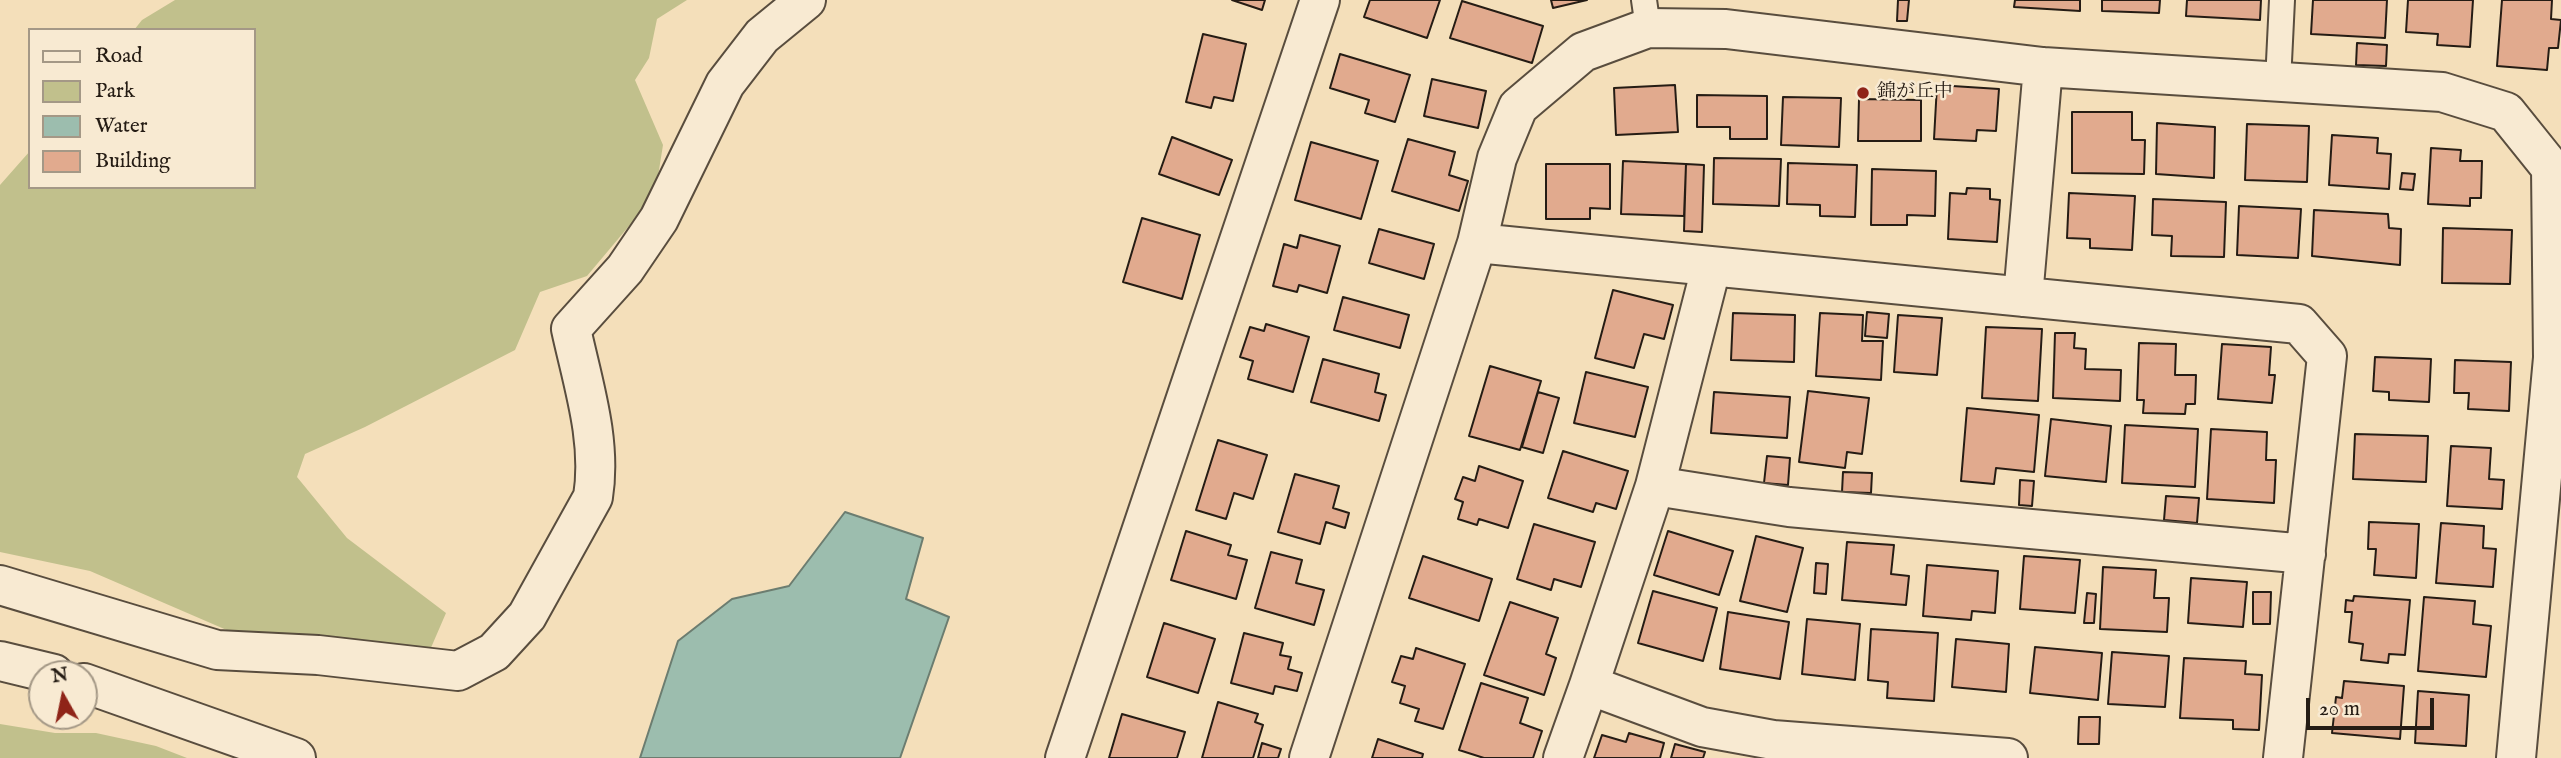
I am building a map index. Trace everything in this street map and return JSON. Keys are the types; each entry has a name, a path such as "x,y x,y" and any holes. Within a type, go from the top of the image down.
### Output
{"street":[{"path":"0,585 217,650 318,655 458,671 494,652 527,616 593,497 596,478 594,436 571,329 625,269 659,219 725,84 762,36 806,0"},
{"path":"1065,758 1320,0"},
{"path":"1309,758 1477,243 1497,158 1518,107 1583,52 1646,14 1726,29 2043,67 2442,93 2506,113 2551,168 2557,358 2516,758"},
{"path":"2023,297 2043,67"},
{"path":"1477,243 2299,324 2327,356 2283,758"},
{"path":"1563,758 1655,486 1712,268"},
{"path":"1655,486 1789,507 2306,554"},
{"path":"0,661 28,668"},
{"path":"1589,685 1702,727 1773,740 2008,758"},
{"path":"98,688 296,758"}],"lane":[{"path":"2277,82 2282,0"}],"green space":[{"path":"175,0 687,0 657,19 649,58 635,80 663,145 655,195 587,276 540,292 515,350 365,427 305,454 297,477 347,538 446,613 430,650 229,631 90,571 0,552 0,185 28,153 28,189 256,189 256,28 136,28 142,20"},
{"path":"0,724 55,733 96,733 156,746 187,758 0,758"}],"water":[{"path":"845,512 923,538 906,599 949,617 900,758 640,758 678,641 732,599 789,586"}],"building":[{"path":"1232,0 1265,0 1262,10"},
{"path":"1370,0 1440,0 1427,38 1364,17"},
{"path":"1551,0 1587,0 1553,8"},
{"path":"1898,0 1909,0 1907,21 1897,21"},
{"path":"2015,0 2080,0 2080,11 2014,7"},
{"path":"2102,0 2160,0 2159,13 2102,11"},
{"path":"2187,0 2261,0 2260,20 2186,16"},
{"path":"2313,0 2387,0 2385,38 2311,34"},
{"path":"2408,0 2473,0 2470,47 2437,45 2438,34 2406,32"},
{"path":"2502,0 2552,0 2551,19 2561,20 2558,48 2549,48 2547,70 2497,66"},
{"path":"1462,1 1543,26 1532,63 1450,38"},
{"path":"1203,34 1246,44 1233,101 1214,97 1211,108 1186,102"},
{"path":"2357,43 2387,45 2386,66 2356,65"},
{"path":"1340,54 1410,75 1395,122 1365,113 1369,100 1330,88"},
{"path":"1432,79 1486,91 1478,128 1424,116"},
{"path":"1675,85 1678,132 1616,135 1614,88"},
{"path":"1937,85 1999,89 1996,131 1977,130 1976,141 1934,139"},
{"path":"1697,95 1767,96 1767,139 1730,139 1730,127 1697,127"},
{"path":"1783,97 1841,98 1839,147 1781,145"},
{"path":"1859,99 1921,100 1921,141 1858,141"},
{"path":"2072,112 2132,112 2132,140 2145,140 2144,174 2072,173"},
{"path":"2157,123 2215,127 2214,178 2156,174"},
{"path":"2247,124 2309,126 2307,182 2245,180"},
{"path":"2332,135 2378,138 2377,153 2391,154 2389,189 2329,185"},
{"path":"1172,137 1232,160 1219,195 1159,174"},
{"path":"1408,139 1455,152 1449,175 1468,181 1459,211 1392,191"},
{"path":"1311,142 1378,161 1361,219 1295,200"},
{"path":"2431,148 2461,150 2460,161 2482,161 2481,198 2470,198 2470,206 2428,204"},
{"path":"1714,158 1781,159 1779,206 1713,204"},
{"path":"1623,161 1686,164 1684,216 1621,214"},
{"path":"1788,163 1857,165 1855,217 1820,216 1820,205 1787,204"},
{"path":"1546,164 1610,164 1610,209 1590,208 1590,219 1546,219"},
{"path":"1686,164 1704,165 1702,232 1684,231"},
{"path":"1872,169 1936,171 1935,216 1907,215 1907,225 1871,225"},
{"path":"2402,173 2415,174 2413,190 2400,189"},
{"path":"1967,188 1990,189 1990,199 2000,200 1997,242 1948,239 1950,193 1966,194"},
{"path":"2069,193 2135,196 2132,250 2090,248 2090,239 2067,238"},
{"path":"2153,199 2226,202 2224,257 2171,256 2172,236 2152,235"},
{"path":"2239,206 2301,209 2298,258 2237,255"},
{"path":"2314,210 2388,214 2389,228 2401,229 2400,265 2312,256"},
{"path":"1142,218 1200,235 1182,299 1123,282"},
{"path":"2443,228 2512,230 2510,284 2442,283"},
{"path":"1379,229 1434,244 1424,279 1369,263"},
{"path":"1300,235 1340,246 1327,293 1299,285 1297,292 1273,286 1284,244 1297,248"},
{"path":"1613,290 1673,305 1664,339 1644,334 1634,368 1595,358"},
{"path":"1343,297 1409,315 1400,348 1334,330"},
{"path":"1867,312 1889,314 1887,338 1865,336"},
{"path":"1733,313 1795,315 1794,362 1731,360"},
{"path":"1820,313 1863,315 1862,341 1883,341 1881,380 1816,376"},
{"path":"1898,315 1942,318 1937,375 1894,372"},
{"path":"1266,324 1309,337 1293,392 1248,379 1253,361 1240,357 1250,327 1264,331"},
{"path":"1986,327 2042,329 2038,401 1982,398"},
{"path":"2055,333 2075,333 2074,348 2086,349 2085,369 2121,370 2120,401 2053,398"},
{"path":"2139,343 2176,344 2175,375 2196,375 2195,404 2186,404 2185,414 2143,413 2144,400 2137,400"},
{"path":"2222,344 2271,347 2269,375 2275,375 2272,403 2218,399"},
{"path":"2375,357 2431,359 2429,402 2389,400 2389,392 2373,391"},
{"path":"1323,359 1379,374 1375,392 1386,395 1379,421 1311,402"},
{"path":"2455,360 2511,362 2509,411 2468,409 2469,393 2454,393"},
{"path":"1490,366 1541,381 1520,450 1469,436"},
{"path":"1586,372 1648,387 1635,437 1574,423"},
{"path":"1808,391 1869,398 1862,454 1847,452 1845,468 1799,462"},
{"path":"1538,392 1559,398 1543,453 1522,447"},
{"path":"1714,392 1790,397 1787,438 1711,433"},
{"path":"1967,408 2039,415 2034,472 1996,468 1994,484 1961,481"},
{"path":"2051,419 2111,426 2106,482 2045,476"},
{"path":"2125,425 2198,429 2195,487 2122,483"},
{"path":"2211,429 2267,432 2266,460 2276,460 2274,503 2207,499"},
{"path":"2355,434 2428,436 2426,482 2353,479"},
{"path":"1218,440 1267,455 1253,499 1234,493 1226,519 1196,510"},
{"path":"2451,446 2491,448 2489,479 2504,480 2502,509 2447,506"},
{"path":"1563,451 1628,471 1616,509 1596,503 1593,512 1548,498"},
{"path":"1767,456 1790,458 1788,485 1764,483"},
{"path":"1479,466 1523,481 1508,528 1479,519 1477,525 1458,519 1463,502 1455,499 1463,477 1475,481"},
{"path":"1843,472 1872,473 1871,493 1842,492"},
{"path":"1295,474 1339,486 1333,508 1349,513 1345,528 1326,522 1320,544 1278,532"},
{"path":"2020,480 2034,481 2032,506 2019,505"},
{"path":"2166,496 2199,498 2197,523 2164,520"},
{"path":"2369,522 2419,524 2416,578 2374,575 2376,549 2368,549"},
{"path":"2441,523 2484,526 2483,548 2496,549 2493,587 2436,583"},
{"path":"1534,524 1595,542 1581,587 1554,579 1551,590 1517,579"},
{"path":"1186,531 1231,545 1228,555 1247,560 1236,599 1171,580"},
{"path":"1668,531 1733,551 1719,595 1654,575"},
{"path":"1756,536 1803,548 1787,612 1740,601"},
{"path":"1847,542 1894,545 1891,574 1909,576 1906,605 1842,600"},
{"path":"1271,552 1302,560 1296,583 1324,590 1314,625 1255,608"},
{"path":"1423,556 1492,579 1479,621 1409,598"},
{"path":"2024,556 2080,560 2075,613 2020,609"},
{"path":"1816,563 1828,564 1826,594 1814,593"},
{"path":"1927,565 1998,571 1995,613 1972,611 1971,620 1923,616"},
{"path":"2103,567 2156,570 2154,598 2169,598 2167,632 2100,629"},
{"path":"2191,578 2247,582 2243,627 2188,623"},
{"path":"1653,591 1717,608 1703,661 1638,643"},
{"path":"2253,592 2271,592 2270,624 2253,624"},
{"path":"2087,593 2096,594 2094,623 2084,623"},
{"path":"2354,596 2410,600 2405,655 2389,654 2388,663 2361,660 2363,644 2349,642 2352,612 2345,612 2346,600 2353,601"},
{"path":"2424,597 2475,601 2473,624 2491,626 2486,677 2418,671"},
{"path":"1510,602 1558,618 1546,654 1556,658 1544,695 1484,675"},
{"path":"1728,612 1789,622 1780,679 1720,669"},
{"path":"1807,619 1860,624 1855,680 1802,674"},
{"path":"1164,623 1215,639 1198,693 1147,677"},
{"path":"1871,629 1938,633 1934,701 1887,698 1888,682 1868,680"},
{"path":"1244,633 1283,643 1280,655 1291,657 1288,669 1302,673 1297,691 1275,686 1273,694 1231,683"},
{"path":"1956,639 2009,644 2006,692 1952,687"},
{"path":"2035,647 2102,653 2098,700 2030,693"},
{"path":"1416,648 1465,664 1443,729 1415,721 1419,709 1400,703 1405,686 1392,682 1401,656 1413,659"},
{"path":"2112,652 2169,656 2165,707 2108,704"},
{"path":"2184,658 2246,661 2245,674 2262,675 2259,730 2233,729 2233,720 2180,718"},
{"path":"2344,681 2404,686 2400,739 2332,733 2336,697 2342,698"},
{"path":"1481,683 1528,698 1520,723 1542,731 1533,758 1484,758 1459,750"},
{"path":"2418,691 2469,695 2466,746 2415,743"},
{"path":"1218,702 1258,714 1255,722 1263,725 1253,758 1202,758"},
{"path":"1122,714 1185,732 1177,758 1109,758"},
{"path":"2079,717 2100,717 2099,744 2078,744"},
{"path":"1629,733 1664,743 1660,758 1594,758 1602,735 1626,742"},
{"path":"1378,739 1423,754 1422,758 1372,758"},
{"path":"1262,743 1281,749 1278,758 1258,758"},
{"path":"1675,744 1705,752 1703,758 1671,758"}],"place":[{"name":"錦が丘中","path":"1863,93"}]}
